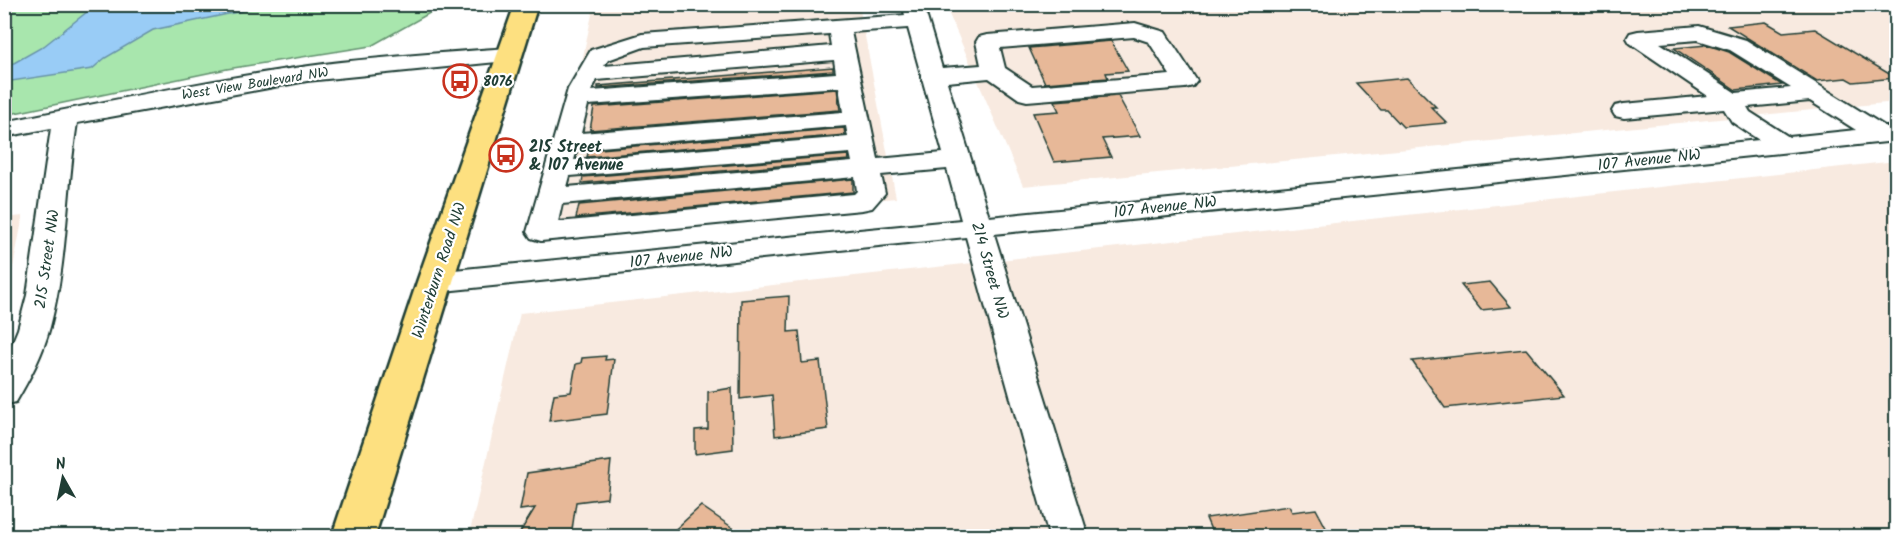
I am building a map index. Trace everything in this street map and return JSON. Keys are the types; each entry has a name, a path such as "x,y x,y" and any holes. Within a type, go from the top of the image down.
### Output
{"main road":[{"name":"Winterburn Road NW","path":"353,537 434,282 527,4"}],"street":[{"path":"842,40 871,193 862,202 541,232 571,122 589,74 599,55 642,41 842,40 914,13"},
{"name":"214 Street NW","path":"914,13 1069,537"},
{"path":"933,76 994,70 1027,94 1185,81 1157,37 1134,30 987,42 994,70"},
{"path":"1784,145 1742,117 1731,101 1638,38 1699,33 1738,45 1815,93 1889,135"},
{"name":"West View Boulevard NW","path":"4,130 201,91 304,74 384,64 509,55"},
{"path":"1624,111 1815,93"},
{"path":"571,122 853,99"},
{"path":"571,122 853,99"},
{"name":"215 Street NW","path":"9,379 34,336 66,117"},
{"name":"107 Avenue NW","path":"434,282 978,225 1889,135"},
{"path":"549,197 864,157"},
{"path":"557,169 864,157 958,160"}],"shaded area":[{"path":"594,5 859,5 896,198 546,230"},
{"path":"945,5 1896,5 1896,102 1023,186"},
{"path":"1896,161 1896,536 469,536 520,313"},
{"path":"23,216 5,308 5,218"}],"green space":[{"path":"4,5 444,5 371,46 227,69 5,115"}],"water":[{"path":"97,4 261,5 153,30 105,58 92,69 5,82 5,68 44,46"}],"building":[{"path":"1766,22 1783,32 1815,29 1896,78 1853,82 1846,78 1817,81 1728,26"},
{"path":"1111,41 1128,71 1106,73 1108,78 1045,83 1029,48"},
{"path":"1707,45 1729,52 1782,85 1736,90 1674,48"},
{"path":"833,67 833,71 598,88 598,86"},
{"path":"1407,78 1436,107 1431,107 1447,123 1403,127 1387,110 1381,110 1356,83"},
{"path":"837,89 840,110 590,130 594,107"},
{"path":"1118,96 1140,136 1102,139 1111,157 1054,162 1033,113 1059,111 1054,101"},
{"path":"844,128 845,135 587,157 589,150"},
{"path":"848,155 849,160 582,183 583,177"},
{"path":"853,179 853,192 576,218 579,205"},
{"path":"1490,282 1511,307 1481,310 1461,285"},
{"path":"789,296 788,332 799,331 802,363 820,361 828,429 775,436 772,395 740,399 741,300"},
{"path":"1526,349 1564,395 1445,408 1412,361"},
{"path":"606,356 605,360 614,359 607,414 549,421 554,394 571,392 576,364 581,363 582,358"},
{"path":"732,388 733,449 695,454 695,430 708,429 708,392"},
{"path":"611,461 607,498 576,502 571,537 517,537 535,508 520,510 527,473"},
{"path":"701,506 746,537 667,537"},
{"path":"1289,506 1292,512 1316,509 1331,537 1214,537 1206,518"}],"place":[{"name":"8076","path":"460,81"},
{"name":"215 Street & 107 Avenue","path":"506,155"}]}
